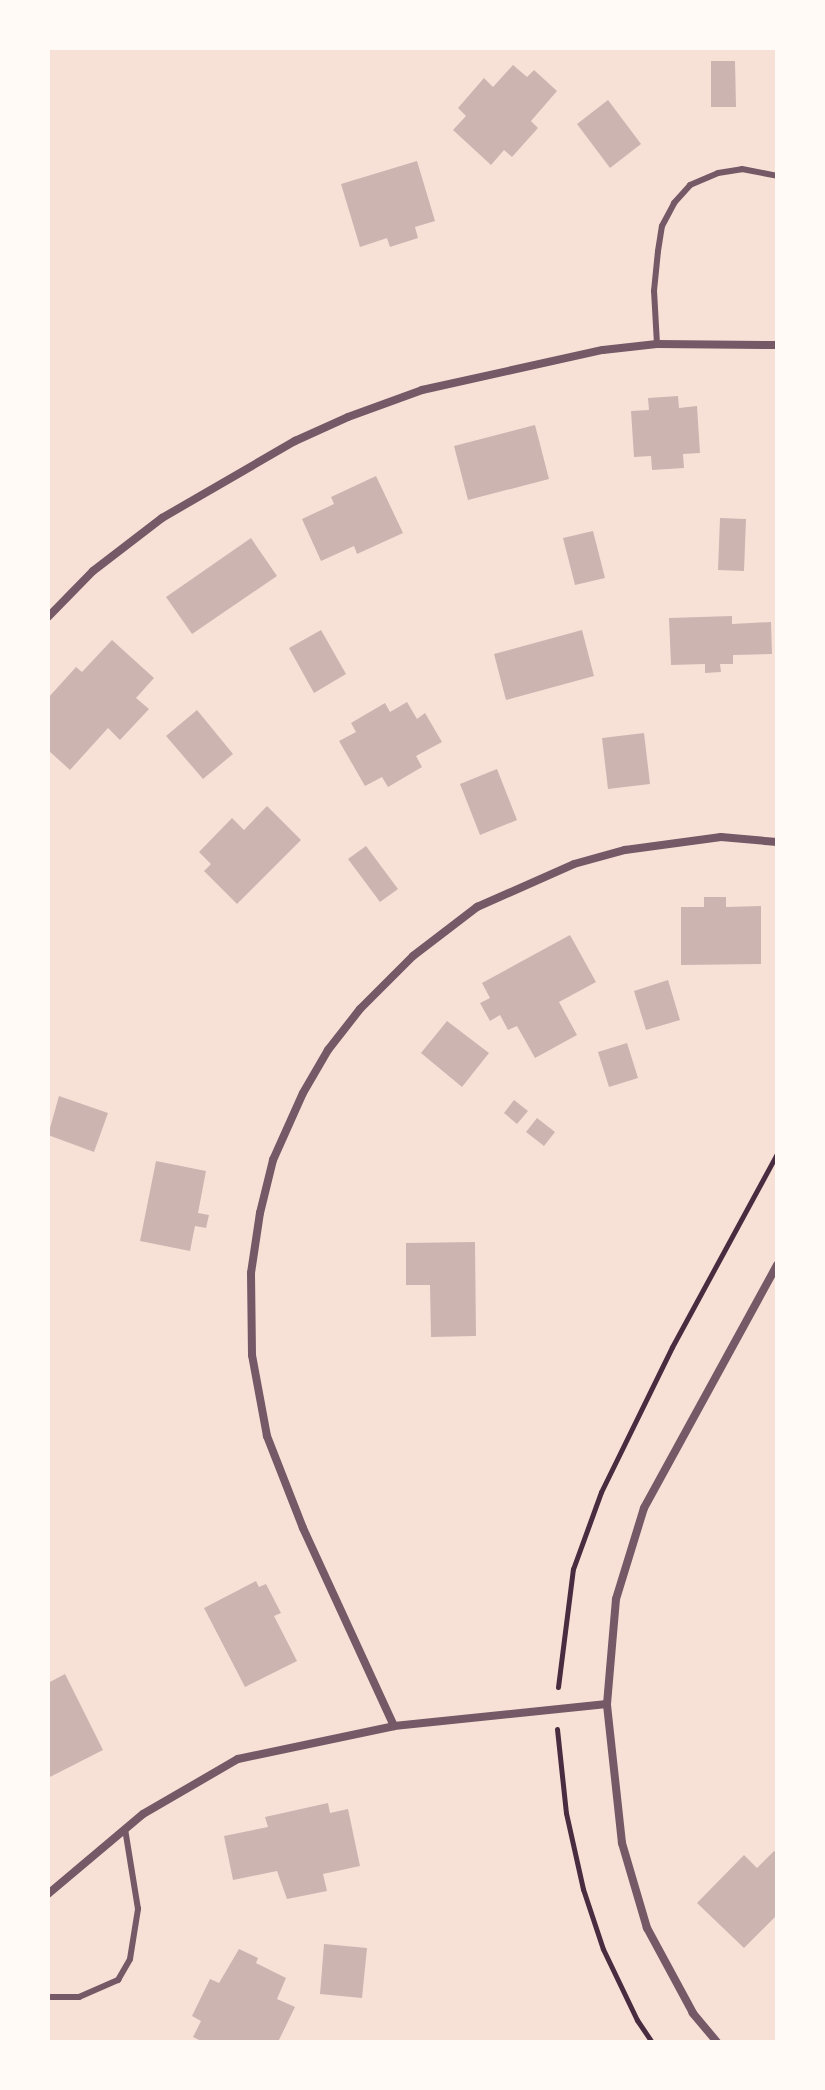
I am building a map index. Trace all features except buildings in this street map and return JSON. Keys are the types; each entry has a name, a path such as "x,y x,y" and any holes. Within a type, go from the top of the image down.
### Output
{"street":[{"path":"48,617 93,571 162,518 295,441 422,390 552,358 657,344 777,345"},
{"path":"394,1726 303,1528 267,1436 252,1355 251,1273 260,1213 279,1147 315,1071 360,1009 413,956 477,907 562,869 625,850 721,837 777,842"},
{"path":"717,2042 693,2013 647,1928 622,1843 607,1704 616,1599 644,1508 777,1265"},
{"path":"48,1894 143,1814 238,1759 394,1726 607,1704"}],"lane":[{"path":"657,344 654,291 658,251 662,226 674,203 690,185 718,173 742,169 777,176"},
{"path":"48,1997 79,1997 118,1980 130,1959 138,1909 125,1829"}]}
